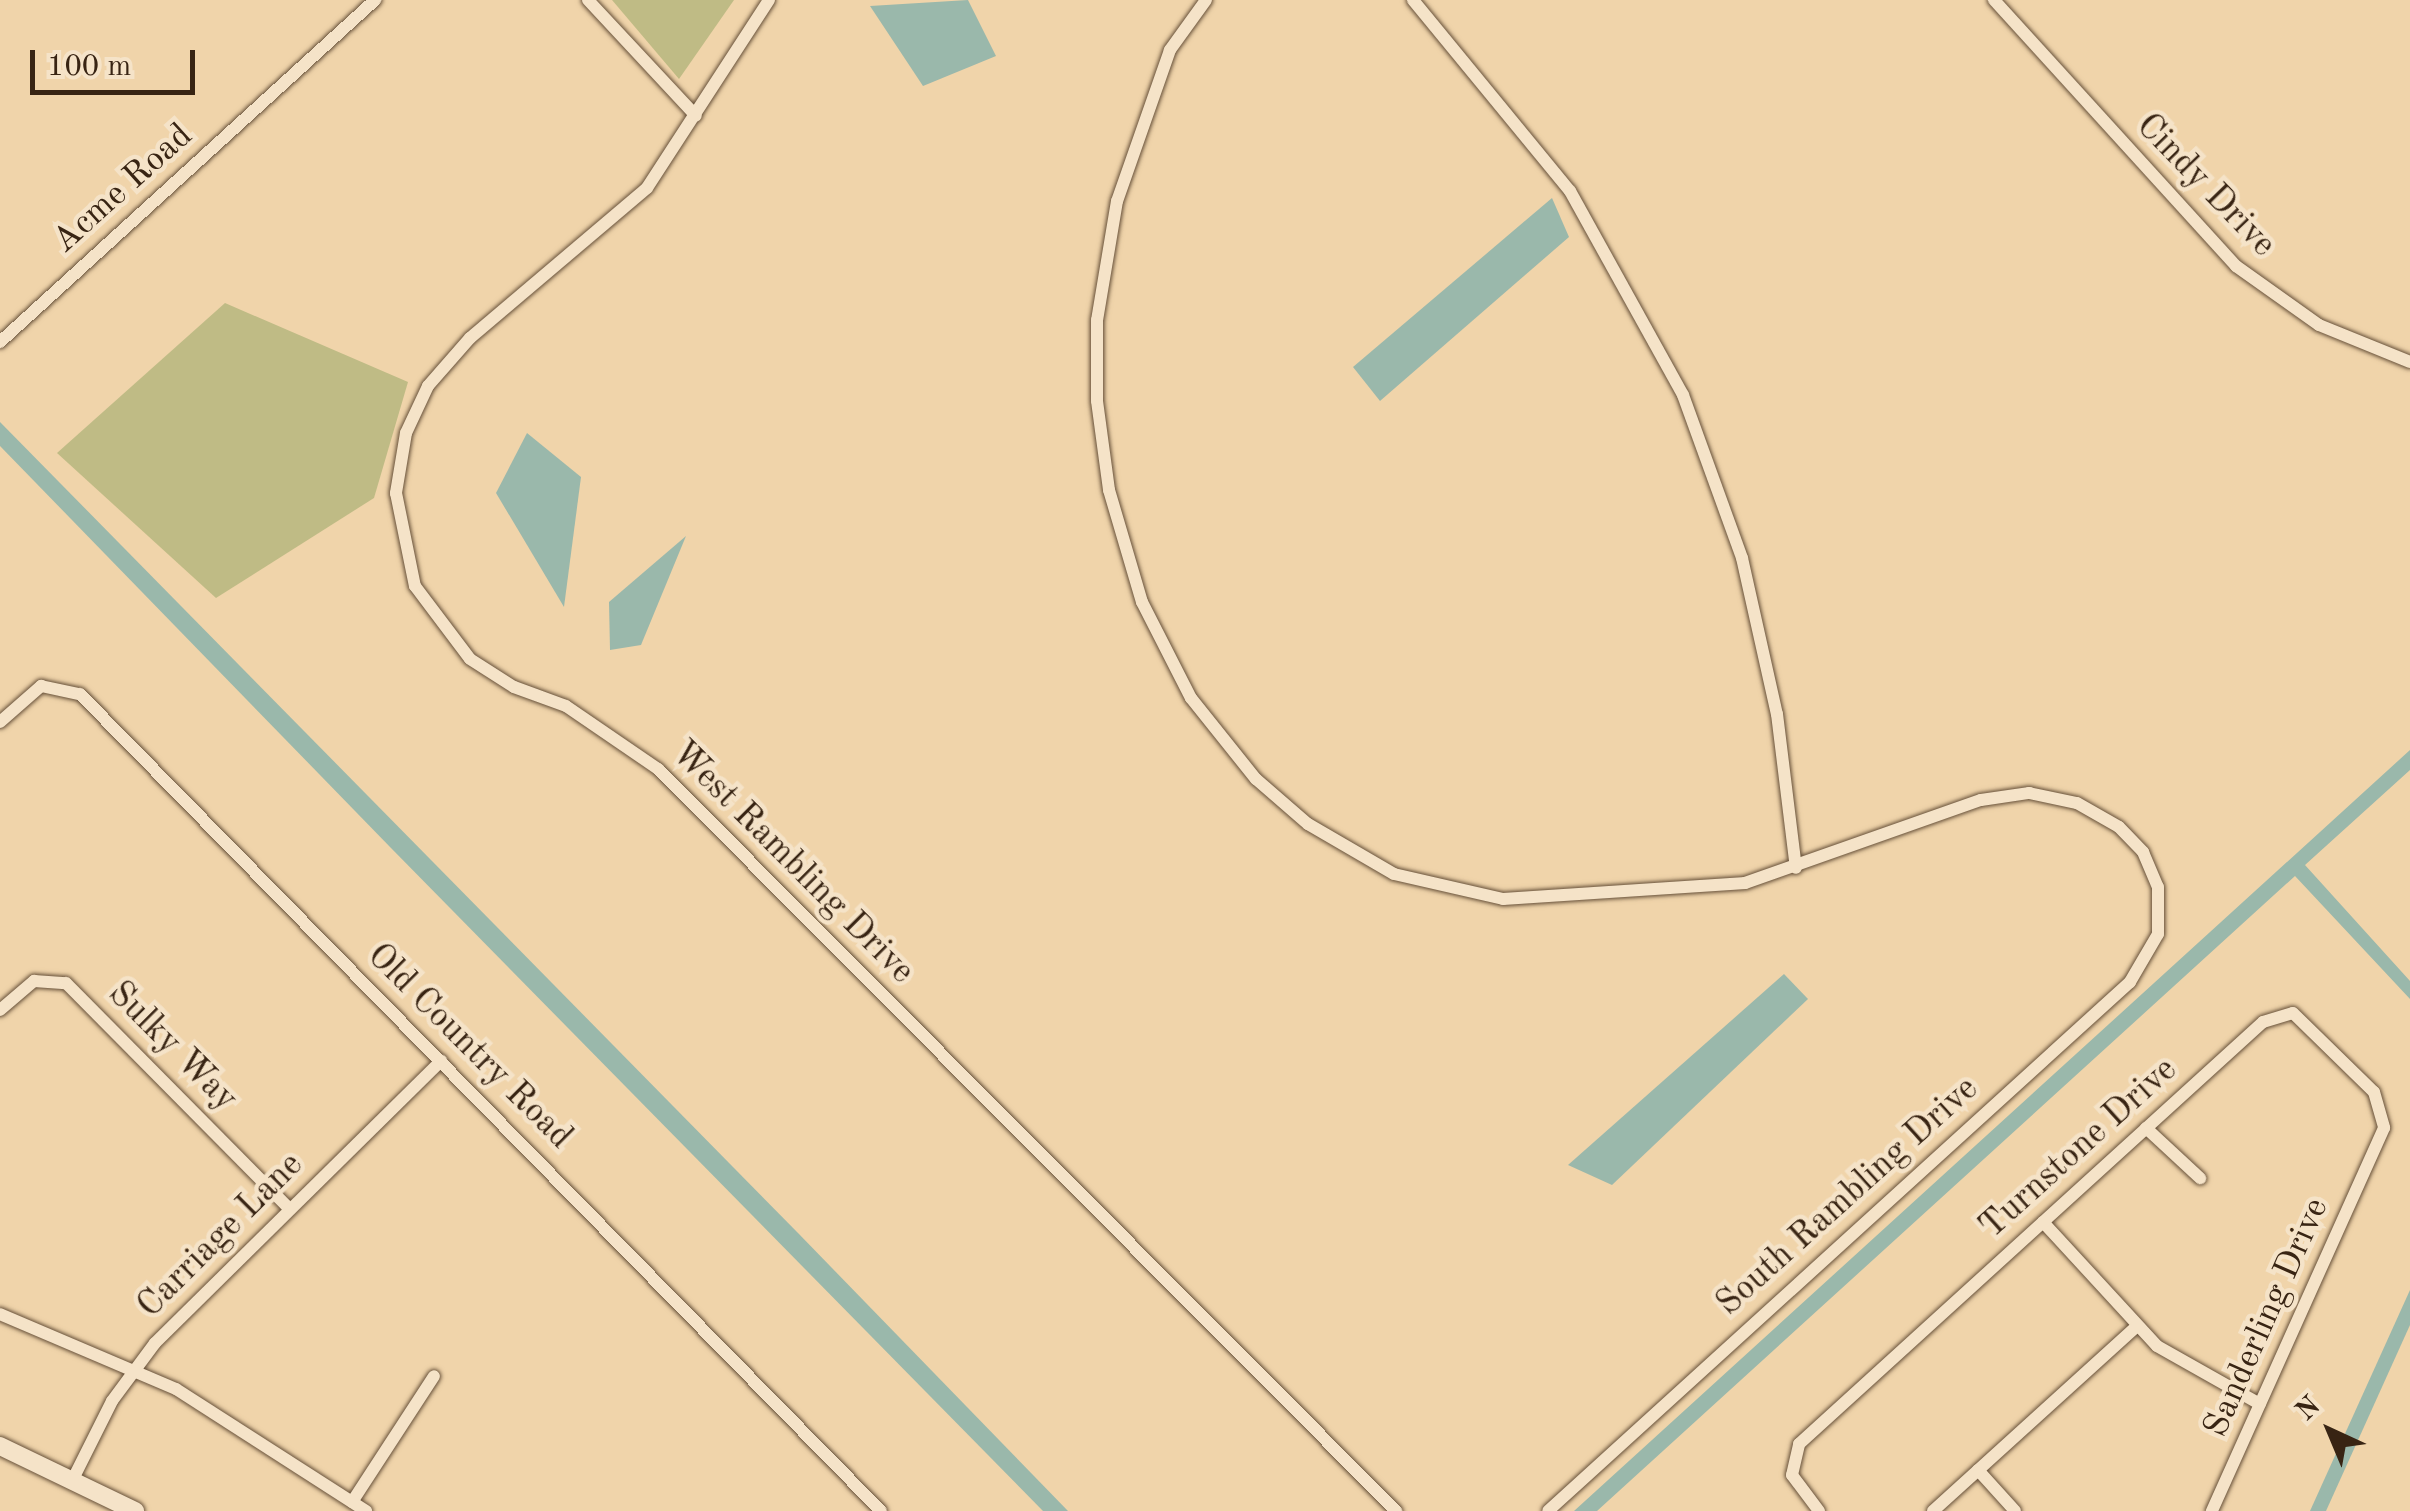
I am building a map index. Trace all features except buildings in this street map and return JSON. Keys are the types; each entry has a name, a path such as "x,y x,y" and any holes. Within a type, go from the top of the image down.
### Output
{"street":[{"name":"Acme Road","path":"0,342 376,0"},
{"path":"588,0 696,116"},
{"name":"West Rambling Drive","path":"769,0 696,116 634,204 470,338 428,386 406,433 396,493 415,586 470,659 514,687 566,706 658,769 1396,1511"},
{"path":"1206,0 1170,50 1129,162 1102,280 1096,360 1116,525 1155,632 1194,702 1256,779 1308,824 1394,874 1440,887 1562,901 1714,888 1796,868 1778,714 1742,558 1683,395 1570,192 1413,0"},
{"name":"Cindy Drive","path":"1994,0 2236,266 2319,325 2410,362"},
{"name":"Old Country Road","path":"0,722 42,686 73,689 881,1511"},
{"name":"South Rambling Drive","path":"1548,1511 2130,982 2152,949 2161,910 2154,873 2133,840 2095,811 2039,794 1981,800 1796,868"},
{"name":"Sulky Way","path":"0,1010 34,981 66,984 290,1209"},
{"name":"Turnstone Drive","path":"1819,1511 1791,1467 1799,1444 2263,1022 2293,1013 2378,1098 2385,1120 2376,1150"},
{"name":"Carriage Lane","path":"74,1477 135,1367 441,1061"},
{"path":"2146,1128 2200,1178"},
{"name":"Sanderling Drive","path":"2212,1511 2376,1150"},
{"path":"2043,1222 2137,1326 2180,1364 2260,1404"},
{"path":"0,1314 135,1367 366,1511"},
{"path":"1933,1511 2137,1326"},
{"path":"352,1502 434,1376"},
{"path":"0,1446 74,1477 135,1511"},
{"path":"1978,1470 2015,1511"}],"shaded area":[{"path":"612,0 734,0 679,79"},
{"path":"968,0 996,56 923,86 870,6"},
{"path":"1552,198 1569,237 1380,401 1353,367"},
{"path":"225,303 408,382 374,498 216,598 57,453"},
{"path":"0,422 1068,1511 1043,1511 391,848 0,446"},
{"path":"527,433 581,477 564,607 496,493"},
{"path":"686,536 641,645 610,650 609,602"},
{"path":"2410,750 2410,770 2305,865 2410,981 2410,999 2295,876 1597,1511 1574,1511"},
{"path":"1784,974 1808,999 1612,1185 1568,1165"},
{"path":"2410,1290 2410,1325 2326,1511 2310,1511"}]}
